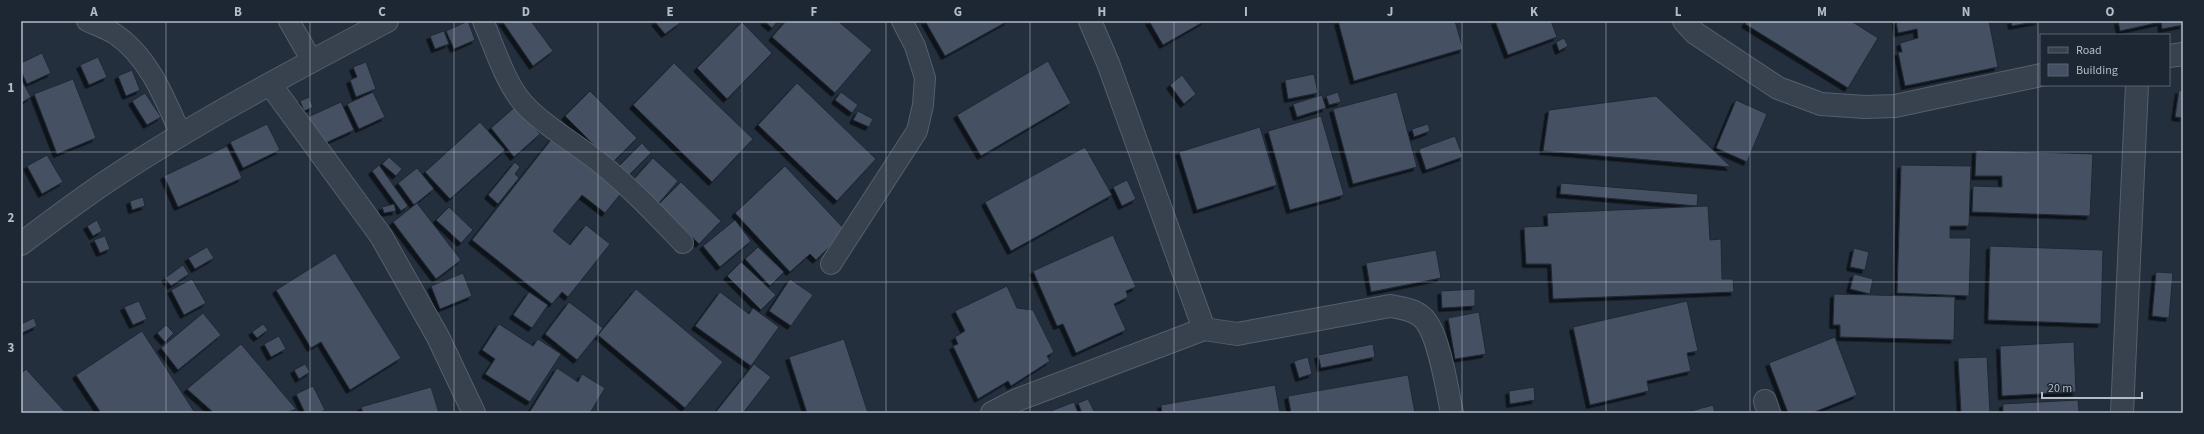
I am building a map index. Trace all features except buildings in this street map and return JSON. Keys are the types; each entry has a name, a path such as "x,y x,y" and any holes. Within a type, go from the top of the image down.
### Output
{"street":[{"path":"21,244 109,180 181,135 270,84 388,21"},
{"path":"1090,21 1108,63 1204,329"},
{"path":"1684,21 1695,33 1778,88 1821,104 1865,107 1895,106 2040,75"},
{"path":"2170,56 2183,54"},
{"path":"270,84 381,236 438,336 474,413"},
{"path":"2122,413 2137,86"},
{"path":"992,413 1017,400 1204,329 1237,334 1390,306 1410,310 1423,317 1434,334 1452,413"}],"lane":[{"path":"87,21 115,34 138,54 159,88 181,135"},
{"path":"289,21 312,61"},
{"path":"484,21 507,76 520,99 542,119 600,163 632,191 683,243"},
{"path":"831,264 917,131 923,105 925,78 915,46 902,21"}]}
